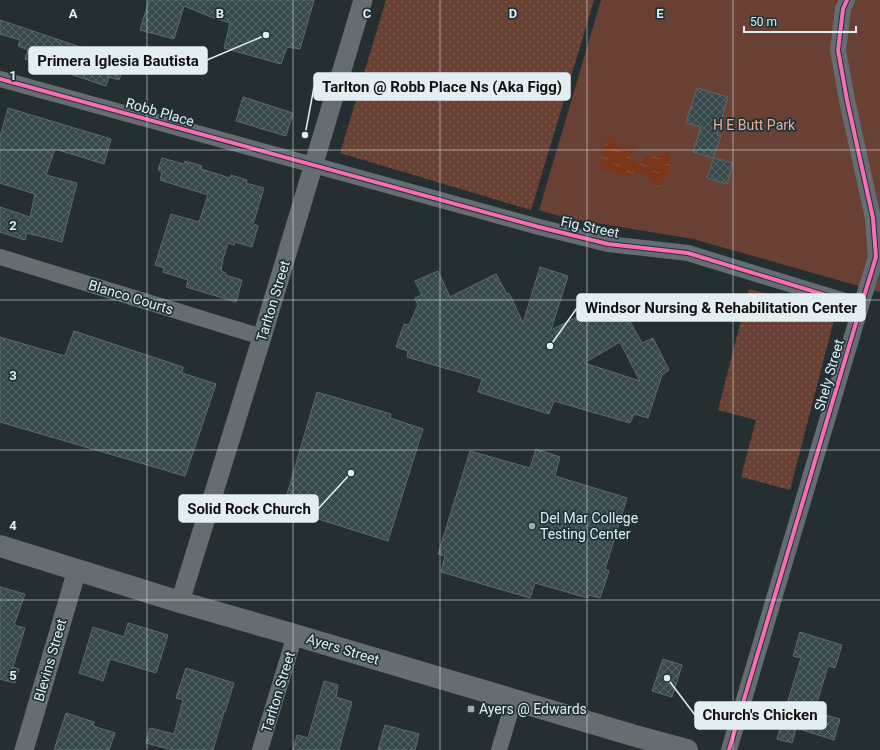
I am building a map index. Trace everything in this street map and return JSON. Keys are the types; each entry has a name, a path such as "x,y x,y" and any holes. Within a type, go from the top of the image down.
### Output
{"main road":[{"name":"Ayers Street","path":"0,546 180,602 687,750"}],"street":[{"name":"Tarlton Street","path":"180,602 314,166 363,0"},
{"name":"Shely Street","path":"729,750 876,257 873,218 847,100 838,50 843,9 847,0"},
{"name":"Robb Place","path":"0,79 314,166"},
{"name":"Fig Street","path":"314,166 539,227 608,244 688,253 861,306"},
{"name":"Blanco Courts","path":"0,257 262,337"},
{"name":"Blevins Street","path":"24,750 77,570"},
{"name":"Tarlton Street","path":"260,750 296,635"},
{"path":"499,750 514,700"}],"green space":[{"path":"386,0 594,0 531,210 340,153"},
{"name":"H E Butt Park","path":"601,0 880,0 880,292 693,239 566,218 539,210"},
{"path":"749,289 836,312 790,490 741,477 756,420 718,410"}],"water":[{"path":"608,136 617,139 615,144 620,147 635,145 634,151 630,156 632,161 638,163 643,161 646,156 658,156 668,151 670,159 669,172 657,189 648,177 641,173 632,174 627,177 598,168"}],"building":[{"path":"149,0 314,0 300,49 287,47 281,64 224,48 230,23 184,6 174,39 140,30"},
{"path":"0,20 125,62 119,80 109,77 106,86 25,59 28,50 18,46 20,40 0,34"},
{"path":"697,88 728,97 717,135 721,136 713,158 693,152 701,127 686,123"},
{"path":"243,97 293,113 286,136 236,121"},
{"path":"8,108 111,139 104,164 55,149 46,175 77,183 62,242 27,233 25,240 0,232 0,207 30,217 35,194 0,183 0,137"},
{"path":"162,158 184,164 185,161 202,166 201,169 230,178 231,175 247,180 246,183 264,188 253,224 258,226 252,247 235,242 234,245 228,243 223,259 221,271 226,273 225,275 242,280 236,302 186,287 188,280 163,272 164,268 155,265 171,214 199,222 208,195 160,180 162,172 158,170"},
{"path":"714,158 733,163 727,184 707,178"},
{"path":"540,267 568,276 551,330 581,315 582,317 622,295 634,317 629,320 642,343 653,338 669,370 662,375 648,418 634,414 630,423 554,401 549,414 478,392 482,379 407,357 408,351 396,347 404,324 409,325 418,305 415,298 422,295 415,281 438,271 450,297 496,274 507,294 509,293 523,323","holes":["620,342 640,381 584,363"]},
{"path":"74,331 183,367 182,373 216,384 185,476 0,422 0,337 65,356"},
{"path":"317,392 391,414 390,418 423,429 388,541 283,508"},
{"name":"Del Mar College Testing Center","path":"536,449 560,457 555,476 627,498 605,569 609,571 600,598 589,595 588,598 535,583 530,598 441,572 445,556 438,554 470,451 530,468"},
{"path":"0,587 25,594 14,625 25,628 13,667 19,669 15,683 0,679"},
{"path":"128,623 168,635 156,673 110,659 103,681 79,673 93,627 124,637"},
{"path":"800,632 842,645 835,668 828,666 814,712 840,719 834,740 796,728 792,743 777,739 801,658 793,656"},
{"path":"663,659 682,665 672,697 652,691"},
{"path":"186,668 234,683 213,750 173,750 146,743 150,728 174,734 183,700 176,698"},
{"path":"324,681 338,685 336,697 352,702 339,750 293,750 297,735 308,738"},
{"path":"66,713 94,722 93,726 115,733 109,750 54,750"},
{"path":"385,725 419,734 415,750 378,750"}],"cycle path":[{"path":"729,750 876,257 873,218 847,100 838,50 843,9 847,0"},
{"path":"0,79 539,227 608,244 688,253 861,306"}],"place":[{"name":"Primera Iglesia Bautista","path":"266,35"},
{"name":"Tarlton @ Robb Place Ns (Aka Figg)","path":"305,135"},
{"name":"Windsor Nursing & Rehabilitation Center","path":"550,346"},
{"name":"Solid Rock Church","path":"351,473"},
{"name":"Del Mar College Testing Center","path":"532,526"},
{"name":"Church's Chicken","path":"667,678"},
{"name":"Ayers @ Edwards","path":"471,709"}]}
